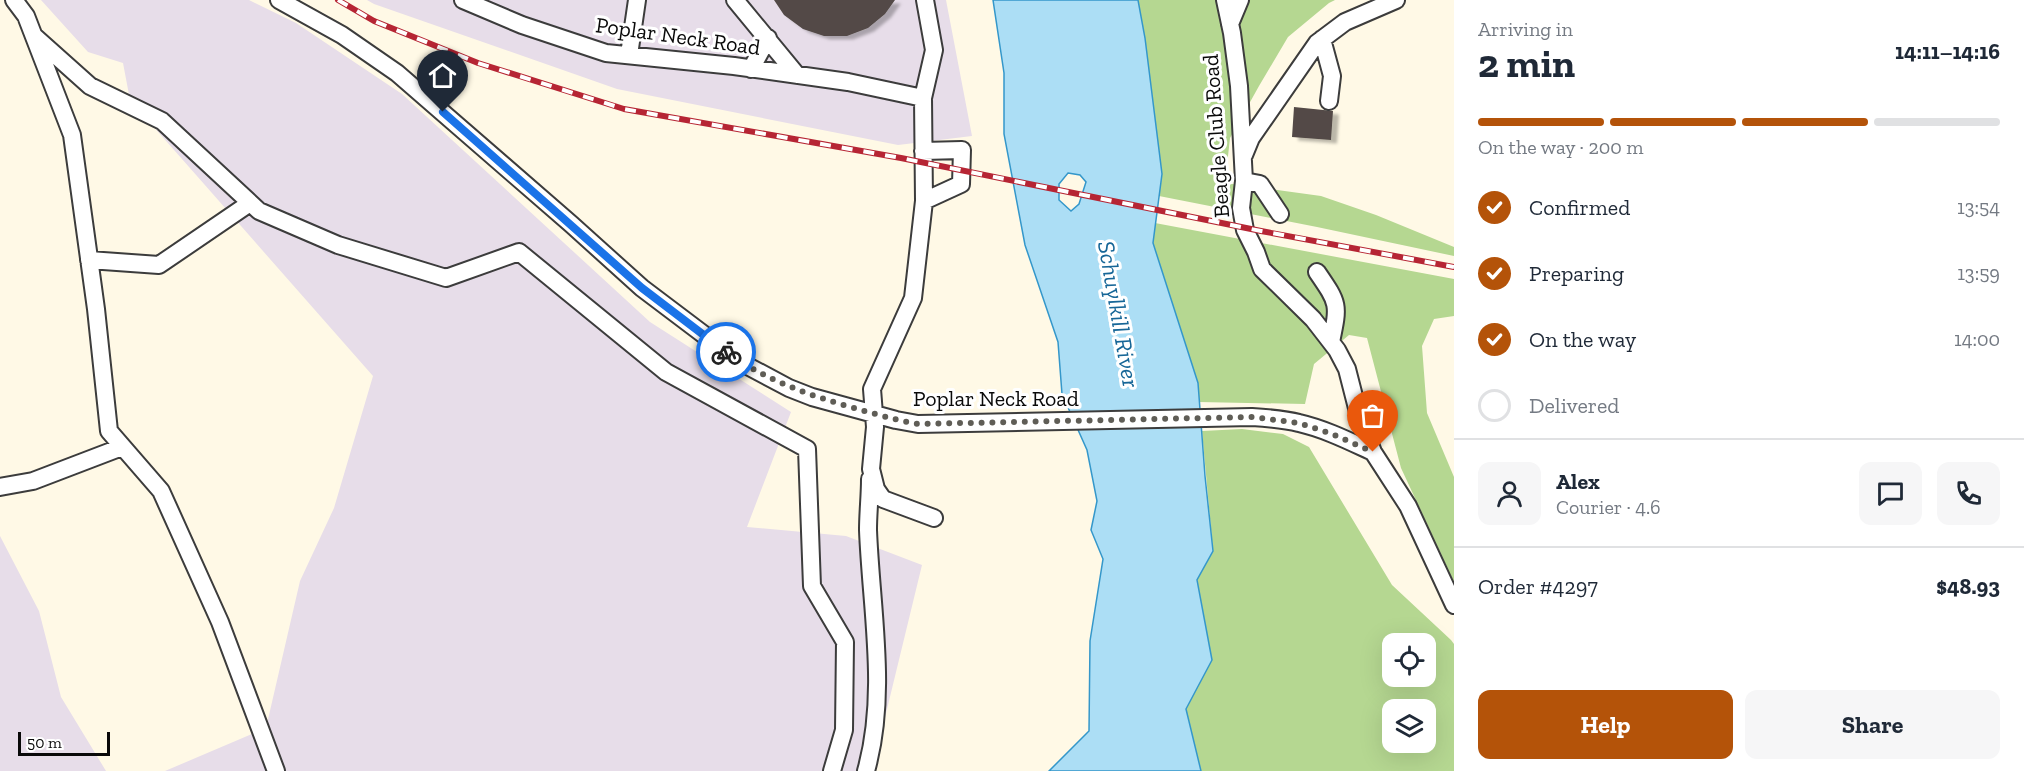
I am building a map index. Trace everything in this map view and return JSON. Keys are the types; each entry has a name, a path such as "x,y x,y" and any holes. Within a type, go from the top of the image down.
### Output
{"street":[{"path":"14,0 26,16 72,135 109,431 161,491 220,622 276,771"},
{"name":"Poplar Neck Road","path":"279,0 334,30 397,73 642,288 722,350 789,388 812,397 918,424 1252,417 1286,420 1307,425 1373,452"},
{"name":"Poplar Neck Road","path":"463,0 522,25 606,53 848,82 923,98"},
{"path":"629,55 637,0"},
{"path":"735,0 797,75"},
{"path":"866,771 873,742 876,685 875,612 868,529 875,428 872,413 872,389 914,298 924,201 923,98 934,50 925,0"},
{"name":"Beagle Club Road","path":"1225,0 1240,94 1244,181 1241,208 1245,230 1262,269 1313,319 1331,342 1347,369 1358,412 1373,452 1408,506 1454,605"},
{"path":"1230,24 1240,0"},
{"path":"1243,158 1251,138 1317,43 1345,22 1396,0"},
{"path":"34,36 90,86 162,121 259,211 339,245 446,278 519,252 666,372 807,449 812,586 845,642 844,730 832,771"},
{"path":"751,69 768,38"},
{"path":"1322,39 1332,76 1329,101"},
{"path":"923,151 962,150 962,184 924,201"},
{"path":"1244,181 1260,184 1280,214"},
{"path":"89,260 159,265 250,203"},
{"path":"1317,272 1335,299 1337,316 1331,342"},
{"path":"0,487 33,481 122,447"},
{"path":"871,469 876,489 883,499 934,518"}],"shaded area":[{"path":"41,0 249,0 296,23 402,94 650,322 791,412 747,527 846,536 922,565 872,771 165,771 266,728 300,581 334,508 373,376 130,100 123,63 88,52"},
{"path":"367,0 946,0 972,136 898,145 617,89"},
{"path":"0,536 39,611 61,697 106,771 0,771"}],"green space":[{"path":"1138,0 1335,0 1288,37 1230,138 1225,183 1321,196 1376,215 1454,247 1454,256 1159,196 1162,174"},
{"path":"1155,223 1454,279 1454,316 1434,319 1422,346 1427,413 1454,477 1454,582 1401,468 1367,338 1349,335 1314,364 1305,404 1199,402 1198,383 1153,243"},
{"path":"1242,429 1283,434 1309,447 1392,585 1454,644 1454,771 1201,771 1186,709 1212,660 1197,580 1213,551 1202,431"}],"water":[{"name":"Schuylkill River","path":"993,0 1138,0 1162,174 1153,243 1198,383 1213,551 1197,580 1212,660 1186,709 1201,771 1049,771 1089,731 1090,641 1103,559 1091,530 1097,501 1087,450 1062,394 1058,342 1025,245 1004,134 1004,73","holes":["1068,173 1080,175 1086,182 1079,204 1071,211 1059,200 1059,184"]}],"building":[{"path":"774,0 895,0 885,14 868,28 847,36 824,36 803,29 784,15"},
{"path":"1294,107 1333,111 1331,140 1292,137"}],"railway":[{"path":"338,0 374,21 478,63 624,109 901,158 1261,231 1454,267"}],"way so far":[{"path":"726,352 759,373 812,397 918,424 1252,417 1299,423 1373,452"}],"route":[{"path":"443,112 628,277 726,352"}]}
